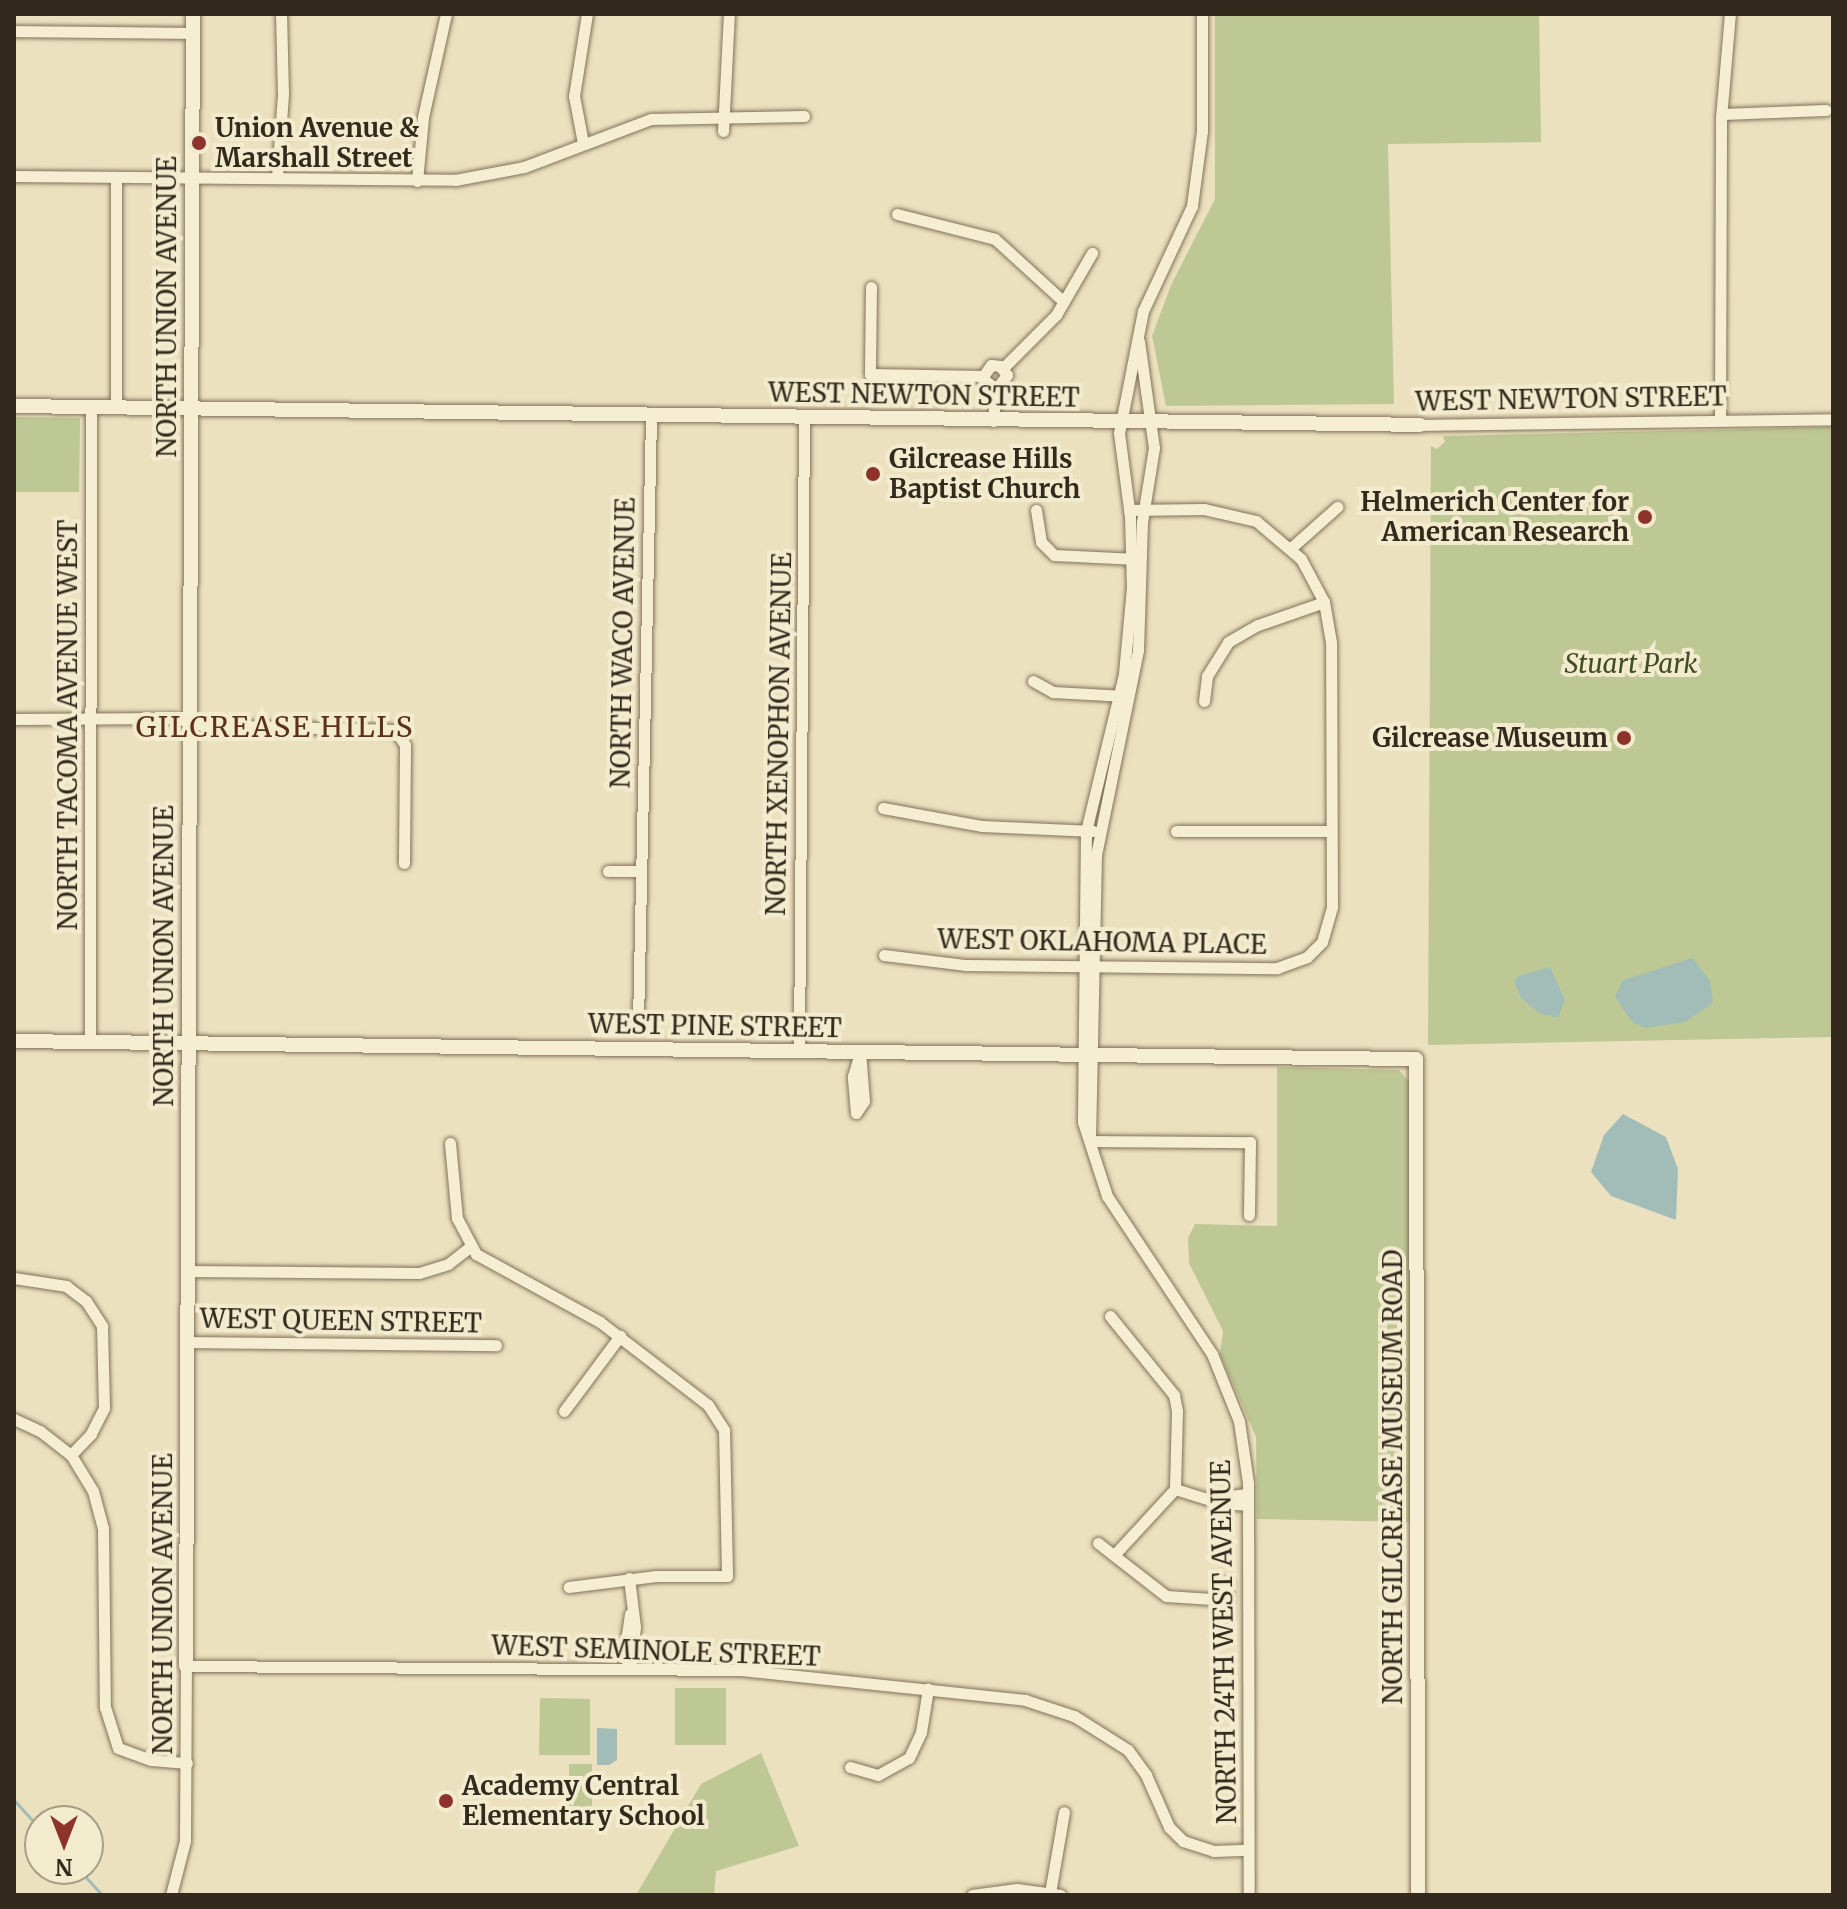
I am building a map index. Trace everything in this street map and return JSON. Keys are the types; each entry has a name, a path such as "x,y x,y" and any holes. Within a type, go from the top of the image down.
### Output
{"street":[{"name":"NORTH UNION AVENUE","path":"171,1895 184,1855 187,1763 187,721 193,14"},
{"path":"277,178 281,14"},
{"path":"417,181 418,145 446,14"},
{"path":"583,143 574,96 587,14"},
{"path":"723,131 729,14"},
{"name":"NORTH 24TH WEST AVENUE","path":"1138,559 1120,462 1121,422 1143,311 1192,206 1202,131 1202,14"},
{"path":"1720,420 1722,114 1730,14"},
{"path":"14,31 193,33"},
{"path":"1722,114 1826,110"},
{"path":"14,176 417,181 510,171 651,119 723,115 804,116"},
{"path":"116,177 116,408"},
{"path":"897,214 995,239 1064,302"},
{"path":"1003,368 1064,302 1092,253"},
{"path":"871,287 870,374 982,376"},
{"name":"NORTH 24TH WEST AVENUE","path":"1138,338 1154,423 1152,473 1143,510 1138,559 1140,631 1092,831 1088,1055 1083,1122 1107,1196 1225,1378 1243,1440 1248,1500 1249,1895"},
{"path":"982,376 991,365 1003,368"},
{"path":"993,421 996,389 1006,380 1003,368"},
{"path":"982,376 987,387 996,389"},
{"name":"WEST NEWTON STREET","path":"14,406 1420,425 1833,419"},
{"name":"NORTH TACOMA AVENUE WEST","path":"90,1042 91,408"},
{"name":"NORTH WACO AVENUE","path":"638,1022 651,415"},
{"name":"NORTH XENOPHON AVENUE","path":"799,1052 804,417"},
{"path":"1291,548 1337,507"},
{"path":"1036,510 1041,542 1054,555 1138,559"},
{"path":"1129,510 1236,514 1266,527 1291,548 1324,602 1331,642 1330,831 1176,831"},
{"path":"1204,701 1207,676 1228,642 1258,625 1324,602"},
{"path":"1033,681 1053,692 1124,696"},
{"path":"14,719 378,727 400,734 405,745 404,863"},
{"path":"883,808 982,826 1092,831"},
{"name":"WEST OKLAHOMA PLACE","path":"884,955 940,963 1277,968 1316,950 1331,919 1330,831"},
{"path":"608,871 641,871"},
{"name":"WEST PINE STREET","path":"14,1041 1416,1059"},
{"name":"NORTH GILCREASE MUSEUM ROAD","path":"1416,1059 1418,1895"},
{"path":"1090,1141 1250,1142 1249,1215"},
{"path":"450,1143 457,1218 470,1247 490,1265 620,1336 708,1405 724,1430 727,1576 629,1578 569,1587"},
{"path":"187,1271 419,1273 448,1264 470,1247"},
{"path":"14,1278 60,1283 95,1312 106,1343 106,1400 96,1426 71,1455"},
{"path":"1110,1316 1174,1395 1175,1489 1114,1555"},
{"path":"564,1411 620,1336"},
{"name":"WEST QUEEN STREET","path":"187,1342 496,1345"},
{"path":"14,1419 40,1431 71,1455 93,1491 103,1528 104,1695 118,1748 151,1760 187,1763"},
{"path":"1175,1489 1207,1498 1248,1500"},
{"path":"1098,1543 1171,1598 1227,1600"},
{"path":"629,1578 630,1613 624,1654 630,1669"},
{"path":"1227,1582 1227,1617"},
{"name":"WEST SEMINOLE STREET","path":"186,1666 783,1672 1025,1700 1074,1716 1134,1757 1169,1827 1183,1841 1213,1851 1248,1850"},
{"path":"850,1767 878,1775 909,1758 921,1732 928,1689"},
{"path":"972,1895 1017,1889 1056,1894 1064,1812"}],"green space":[{"path":"1215,14 1539,14 1541,142 1388,144 1394,404 1166,406 1152,336 1171,285 1215,199"},
{"path":"14,417 80,418 79,492 14,492"},
{"name":"Stuart Park","path":"1833,427 1833,1037 1428,1045 1431,446 1437,449 1445,442 1443,436"},
{"path":"1277,1067 1399,1070 1412,1085 1410,1522 1257,1519 1256,1437 1220,1354 1223,1331 1189,1263 1188,1238 1195,1224 1277,1226"},
{"path":"675,1688 726,1688 726,1745 675,1745"},
{"path":"540,1698 590,1699 590,1755 539,1755"},
{"path":"761,1753 799,1846 716,1871 714,1895 636,1895 701,1784"},
{"path":"569,1764 592,1764 592,1808 569,1808"}],"water":[{"path":"1693,958 1710,981 1713,1003 1685,1022 1645,1028 1632,1022 1615,997 1623,980"},
{"path":"1550,967 1565,1000 1558,1018 1540,1014 1521,998 1514,982 1518,976"},
{"path":"1623,1114 1666,1137 1678,1169 1676,1220 1611,1196 1591,1172 1604,1135"},
{"path":"597,1728 617,1729 617,1760 609,1765 597,1765"}],"waterway":[{"path":"14,1800 24,1811"},
{"path":"93,1885 102,1895"}],"place":[{"name":"Union Avenue & Marshall Street","path":"199,143"},
{"name":"Gilcrease Hills Baptist Church","path":"873,474"},
{"name":"Helmerich Center for American Research","path":"1645,517"},
{"name":"Gilcrease Museum","path":"1624,738"},
{"name":"Academy Central Elementary School","path":"446,1801"}],"district":[{"name":"GILCREASE HILLS","path":"275,727"}]}
